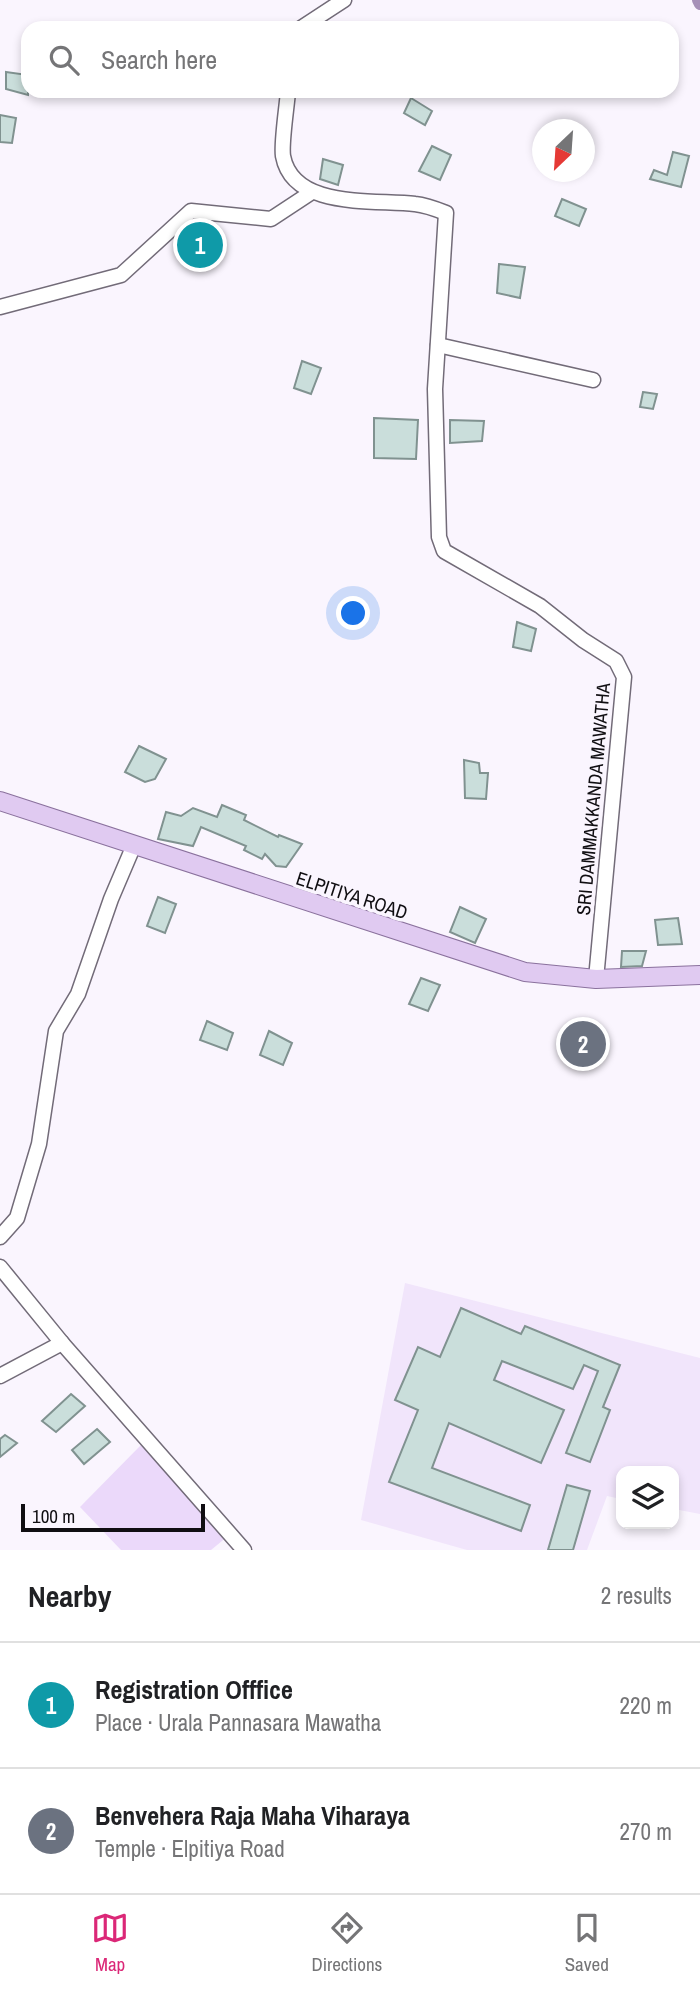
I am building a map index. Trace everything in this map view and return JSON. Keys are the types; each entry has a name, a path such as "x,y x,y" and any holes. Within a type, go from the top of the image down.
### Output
{"main road":[{"name":"ELPITIYA ROAD","path":"0,801 525,972 596,979 700,975"}],"street":[{"path":"312,21 344,0"},
{"path":"0,307 121,275 191,211 271,219 312,191 293,178 283,156 287,98"},
{"name":"SRI DAMMAKKANDA MAWATHA","path":"312,191 347,200 416,204 446,213 435,388 439,537 444,551 540,606 583,640 616,661 624,677 596,979"},
{"path":"438,345 593,380"},
{"path":"0,1237 17,1218 39,1144 56,1031 78,994 111,899 134,845"},
{"path":"0,1267 62,1343 244,1550"},
{"path":"0,1376 62,1343"}],"shaded area":[{"path":"405,1283 700,1358 700,1514 679,1510 679,1466 616,1466 616,1498 607,1496 587,1550 467,1550 361,1520"},
{"path":"142,1444 228,1536 211,1550 121,1550 80,1507"}],"building":[{"path":"6,72 21,74 21,93 6,89"},
{"path":"411,98 432,111 425,125 404,113"},
{"path":"0,115 16,118 12,143 0,142"},
{"path":"432,146 451,155 440,180 419,171"},
{"path":"673,152 689,156 681,187 650,179 654,170 667,175"},
{"path":"323,159 343,165 338,185 320,179"},
{"path":"562,199 586,209 579,226 555,216"},
{"path":"193,228 214,233 206,263 186,257"},
{"path":"499,264 525,267 520,298 497,293"},
{"path":"302,361 321,368 311,394 294,388"},
{"path":"643,392 657,394 653,409 640,407"},
{"path":"374,418 418,420 416,459 374,458"},
{"path":"450,420 484,421 482,441 450,443"},
{"path":"517,622 536,629 531,651 513,647"},
{"path":"139,746 166,759 155,779 145,782 125,772"},
{"path":"464,760 479,763 480,773 488,773 486,799 465,798"},
{"path":"222,805 246,815 244,820 278,837 279,835 302,844 286,867 276,866 265,854 262,859 244,850 246,846 201,827 193,846 158,839 166,812 181,816 193,808 217,817"},
{"path":"158,897 176,904 165,933 147,926"},
{"path":"460,907 486,919 475,943 450,932"},
{"path":"678,918 682,944 658,945 655,920"},
{"path":"622,951 646,951 642,966 621,967"},
{"path":"421,978 440,985 428,1011 409,1004"},
{"path":"207,1021 233,1033 227,1050 200,1040"},
{"path":"269,1031 292,1043 283,1065 260,1055"},
{"path":"461,1308 521,1334 525,1326 620,1365 603,1407 610,1410 590,1462 566,1453 598,1371 584,1365 573,1389 502,1361 494,1380 564,1410 541,1463 449,1423 432,1468 530,1505 521,1531 389,1482 418,1410 395,1400 418,1347 440,1357"},
{"path":"71,1394 85,1406 56,1432 42,1421"},
{"path":"97,1429 110,1442 84,1464 72,1450"},
{"path":"5,1435 17,1443 0,1457 0,1439"},
{"path":"567,1485 590,1491 573,1550 548,1550"}],"waterway":[{"path":"698,0 700,4"}],"place":[{"name":"Registration Offfice","path":"200,245"},
{"name":"Benvehera Raja Maha Viharaya","path":"583,1044"}]}
